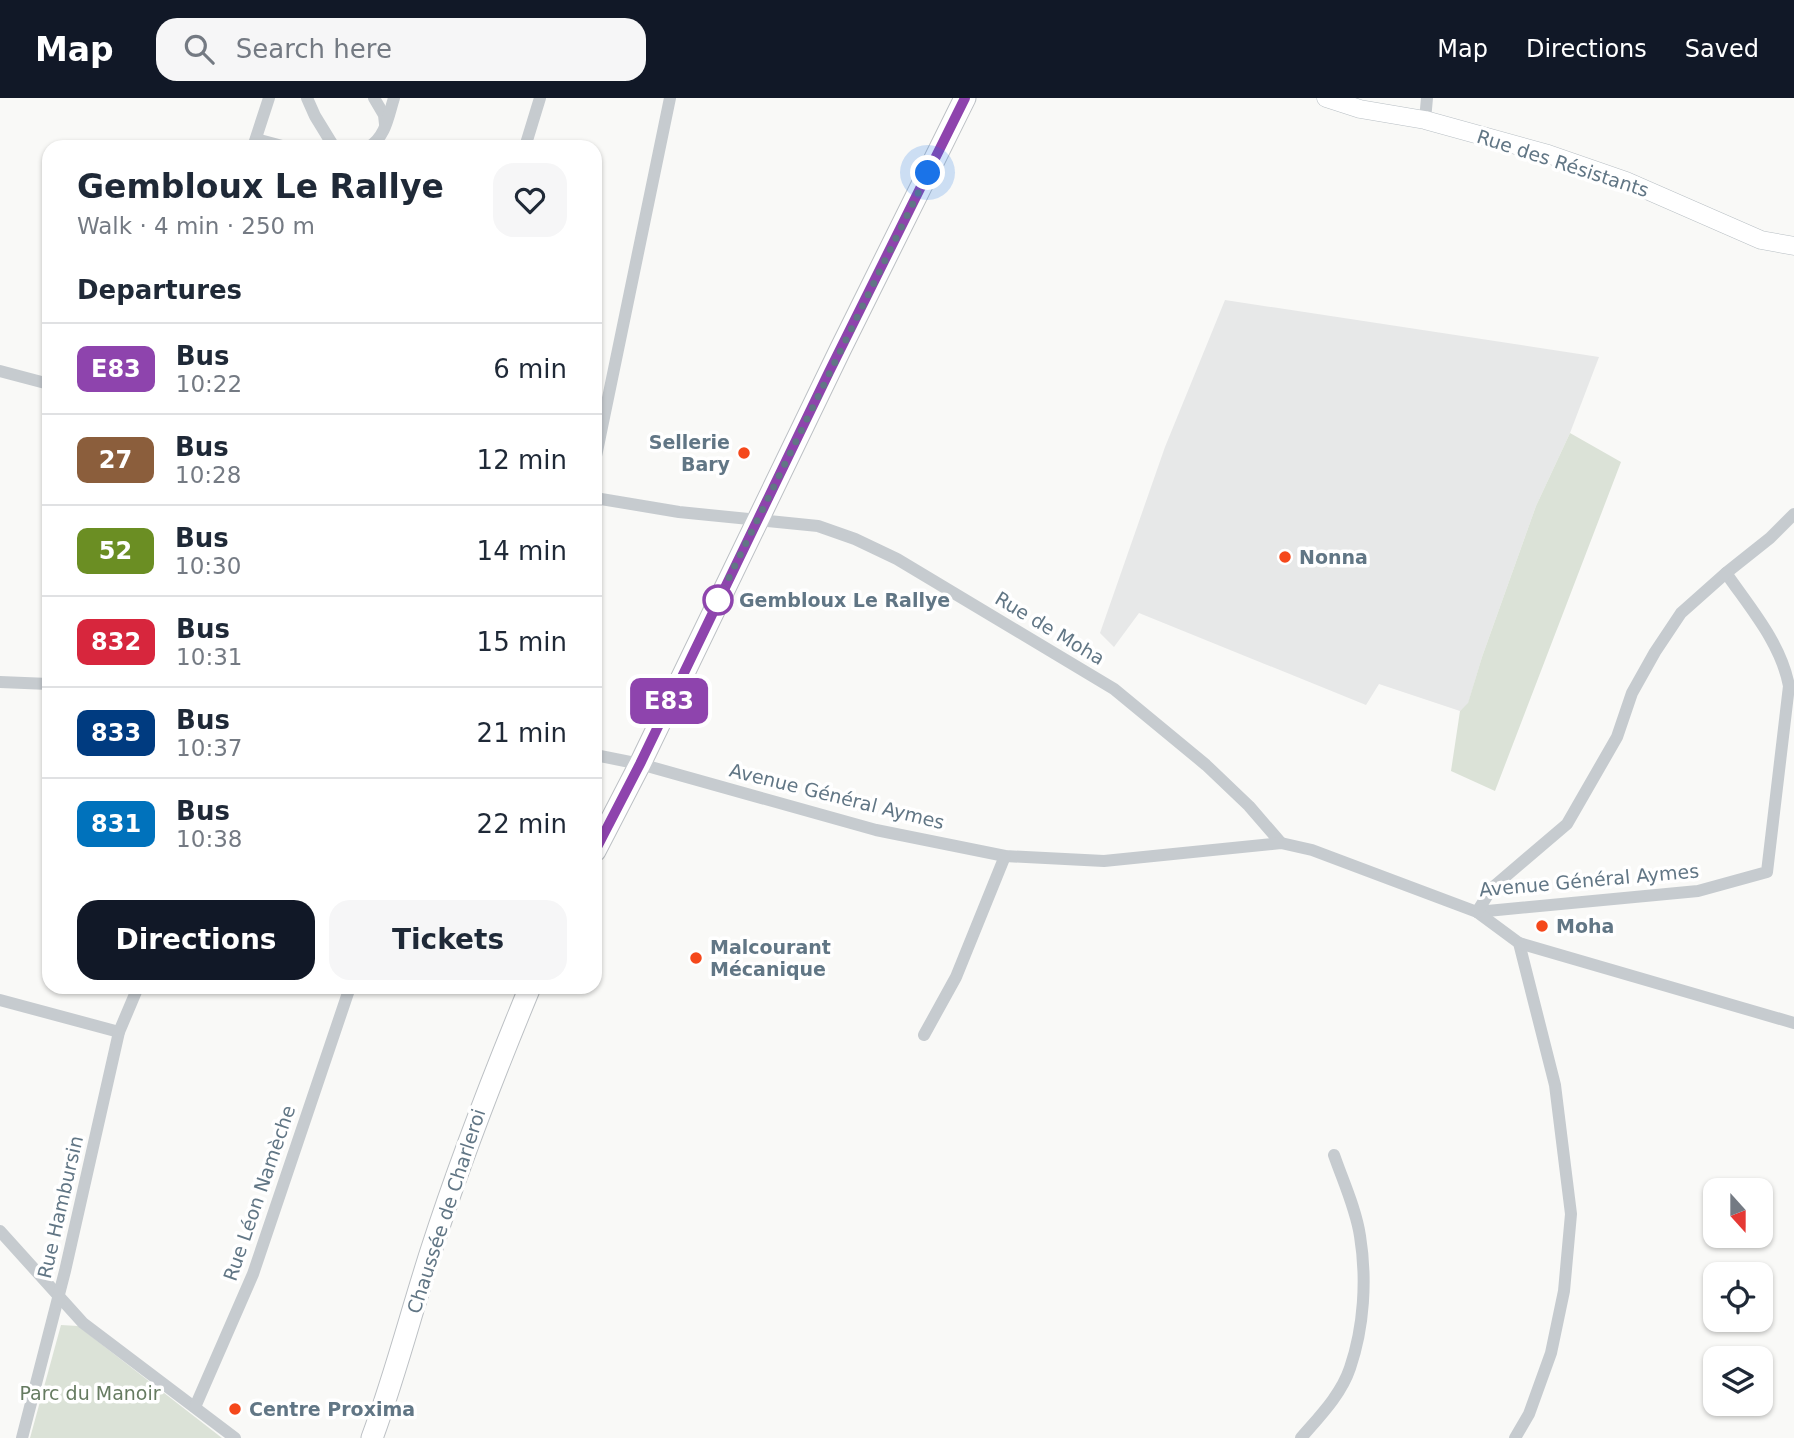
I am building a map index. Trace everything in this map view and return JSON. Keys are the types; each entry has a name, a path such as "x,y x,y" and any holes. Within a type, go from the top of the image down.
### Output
{"main road":[{"path":"602,837 965,98"},
{"name":"Chaussée de Charleroi","path":"372,1438 480,1107 527,994"}],"street":[{"path":"255,140 269,98"},
{"path":"307,98 330,140"},
{"path":"374,98 384,115 385,128"},
{"path":"376,140 385,128 394,98"},
{"path":"527,140 540,98"},
{"path":"602,427 670,98"},
{"name":"Rue des Résistants","path":"1326,98 1360,109 1425,120 1548,154 1626,181 1761,240 1794,247"},
{"path":"1425,120 1427,98"},
{"path":"0,371 42,382"},
{"name":"Rue de Moha","path":"602,499 678,512 818,526 855,539 897,559 1114,689 1206,765 1249,806 1281,844"},
{"path":"1794,514 1770,538 1726,572 1681,613 1632,693 1617,737 1567,824 1492,887 1477,912 1518,943 1794,1023"},
{"name":"Avenue Général Aymes","path":"602,756 640,764 876,830 1005,856 1104,861 1281,844 1312,850 1477,912 1698,891 1767,872 1789,686 1785,666 1773,643 1726,572"},
{"path":"0,682 42,684"},
{"path":"924,1035 956,977 1005,856"},
{"path":"1515,1438 1529,1414 1550,1353 1564,1291 1571,1214 1555,1085 1518,943"},
{"name":"Rue Hambursin","path":"22,1438 59,1297 119,1032 135,994"},
{"name":"Rue Léon Namèche","path":"195,1407 253,1274 348,994"},
{"path":"0,1000 119,1032"},
{"path":"1301,1438 1331,1404 1350,1370 1359,1332 1365,1279 1360,1234 1334,1155"},
{"path":"0,1231 83,1323 235,1438"}],"shaded area":[{"path":"1225,300 1599,357 1570,433 1536,506 1468,704 1460,711 1379,684 1366,705 1139,613 1114,647 1100,633 1165,447"}],"green space":[{"path":"1570,433 1621,462 1495,791 1451,771 1460,711 1468,703 1536,506"},
{"name":"Parc du Manoir","path":"61,1325 78,1326 222,1438 30,1438"}],"bus line":[{"name":"E83","path":"602,837 965,98"}],"place":[{"name":"Sellerie Bary","path":"744,453"},
{"name":"Nonna","path":"1285,557"},
{"name":"Gembloux Le Rallye","path":"718,600"},
{"name":"Moha","path":"1542,926"},
{"name":"Malcourant Mécanique","path":"696,958"},
{"name":"Centre Proxima","path":"235,1409"}],"route":[{"path":"718,600 928,173"}]}
